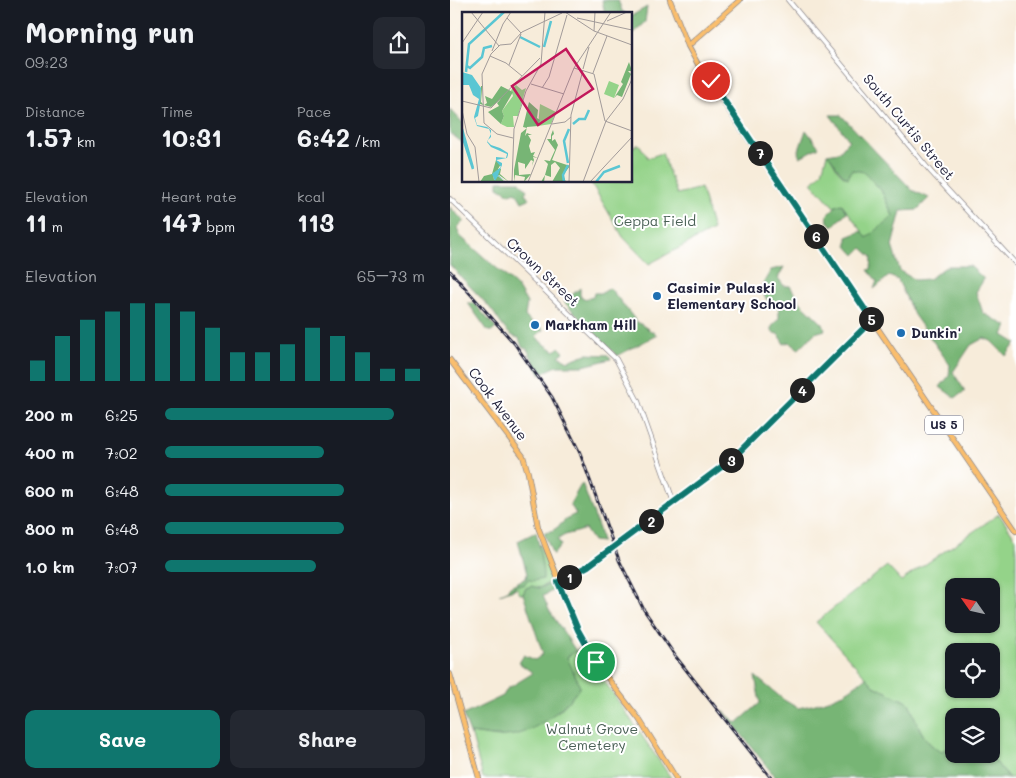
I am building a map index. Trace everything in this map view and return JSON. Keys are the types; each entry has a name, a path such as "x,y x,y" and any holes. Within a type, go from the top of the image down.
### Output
{"main road":[{"name":"US 5","path":"670,0 688,46 700,68 1016,531"},
{"path":"688,46 740,0"},
{"name":"Cook Avenue","path":"450,360 526,463 538,527 558,582"},
{"path":"558,582 591,655 639,719 676,778"},
{"path":"450,674 479,778"}],"street":[{"name":"South Curtis Street","path":"788,0 931,172 1016,264"},
{"name":"Crown Street","path":"450,199 616,359 638,401 674,502"},
{"path":"558,582 580,571 619,544 748,445 872,320"}],"green space":[{"path":"602,0 618,0 623,12 605,12"},
{"path":"647,7 645,22 632,34 632,15"},
{"path":"450,109 462,122 462,142 450,133"},
{"path":"830,115 841,115 912,190 929,198 917,210 901,211 892,246 900,271 915,280 929,279 947,266 970,266 984,279 976,292 983,313 1007,326 1003,335 1016,343 1006,356 991,341 984,338 971,345 953,372 965,391 955,398 940,387 949,376 950,365 914,315 898,280 889,276 874,289 877,281 868,270 871,269 872,257 862,248 855,255 847,246 847,237 862,231 867,238 893,216 881,190 864,172 852,170 848,178 841,173 827,154 839,152 849,140"},
{"path":"806,130 819,147 800,157 798,153"},
{"name":"Ceppa Field","path":"639,144 648,158 662,153 677,194 701,188 713,230 649,264 623,237 591,182 632,182 632,148"},
{"path":"827,154 844,176 848,178 852,170 864,171 881,190 893,216 867,238 842,204 834,207 812,183 822,172"},
{"path":"498,182 520,182 527,190 525,193 529,199 522,202 516,192 510,194 498,187"},
{"path":"842,204 847,212 833,226 828,222 827,215 837,205"},
{"path":"450,207 464,221 457,228 460,236 517,286 527,303 525,316 535,327 539,324 543,330 536,336 541,342 555,351 559,347 564,352 559,356 568,361 586,354 608,355 611,359 583,366 557,366 540,374 527,349 522,347 519,338 514,337 506,330 490,308 450,265"},
{"path":"784,267 778,278 784,286 790,286 800,302 823,324 825,330 815,333 799,349 789,342 784,344 778,334 773,333 771,328 779,318 779,308 768,301 760,289 771,270"},
{"path":"580,288 580,296 586,299 593,297 594,293 602,293 610,288 636,321 657,335 617,356 564,302"},
{"path":"468,303 474,303 496,328 493,331 488,331"},
{"path":"582,483 602,542 593,541 585,529 561,537 558,540 561,545 553,555 544,533 557,528 576,514 570,504"},
{"path":"999,514 1016,539 1016,778 1009,778 996,763 1000,763 1000,708 945,708 945,749 941,752 934,748 925,737 909,703 874,686 816,622 887,566 901,581"},
{"path":"536,532 543,579 532,581 528,579 524,585 516,585 511,591 508,589 510,586 526,578 527,574 518,541"},
{"path":"540,544 558,588 554,590 554,587 549,583 539,588 531,586 526,588 523,594 520,594 517,588 513,589 516,585 542,571 538,551"},
{"path":"549,582 554,587 554,590 543,596 549,610 576,651 567,657 580,687 568,702 551,717 532,729 508,736 471,733 471,736 463,715 503,696 507,689 533,673 519,663 524,655 535,660 543,654 523,594 526,588 531,586 539,588 548,585"},
{"name":"Walnut Grove Cemetery","path":"581,647 671,778 483,778 471,733 499,737 539,724 560,710 575,694 567,657"},
{"path":"755,676 784,700 798,708 834,698 866,677 874,686 909,703 921,731 929,743 941,752 945,749 945,763 996,763 1009,778 776,778 723,711 737,723 760,703"}],"railway":[{"path":"450,271 514,343 552,397 580,453 619,560 644,610 676,657 771,778"}],"place":[{"name":"Casimir Pulaski Elementary School","path":"657,296"},
{"name":"Markham Hill","path":"535,325"},
{"name":"Dunkin'","path":"901,333"}],"route":[{"path":"596,662 573,620 558,582 588,566 732,459 872,320 711,81"}]}
